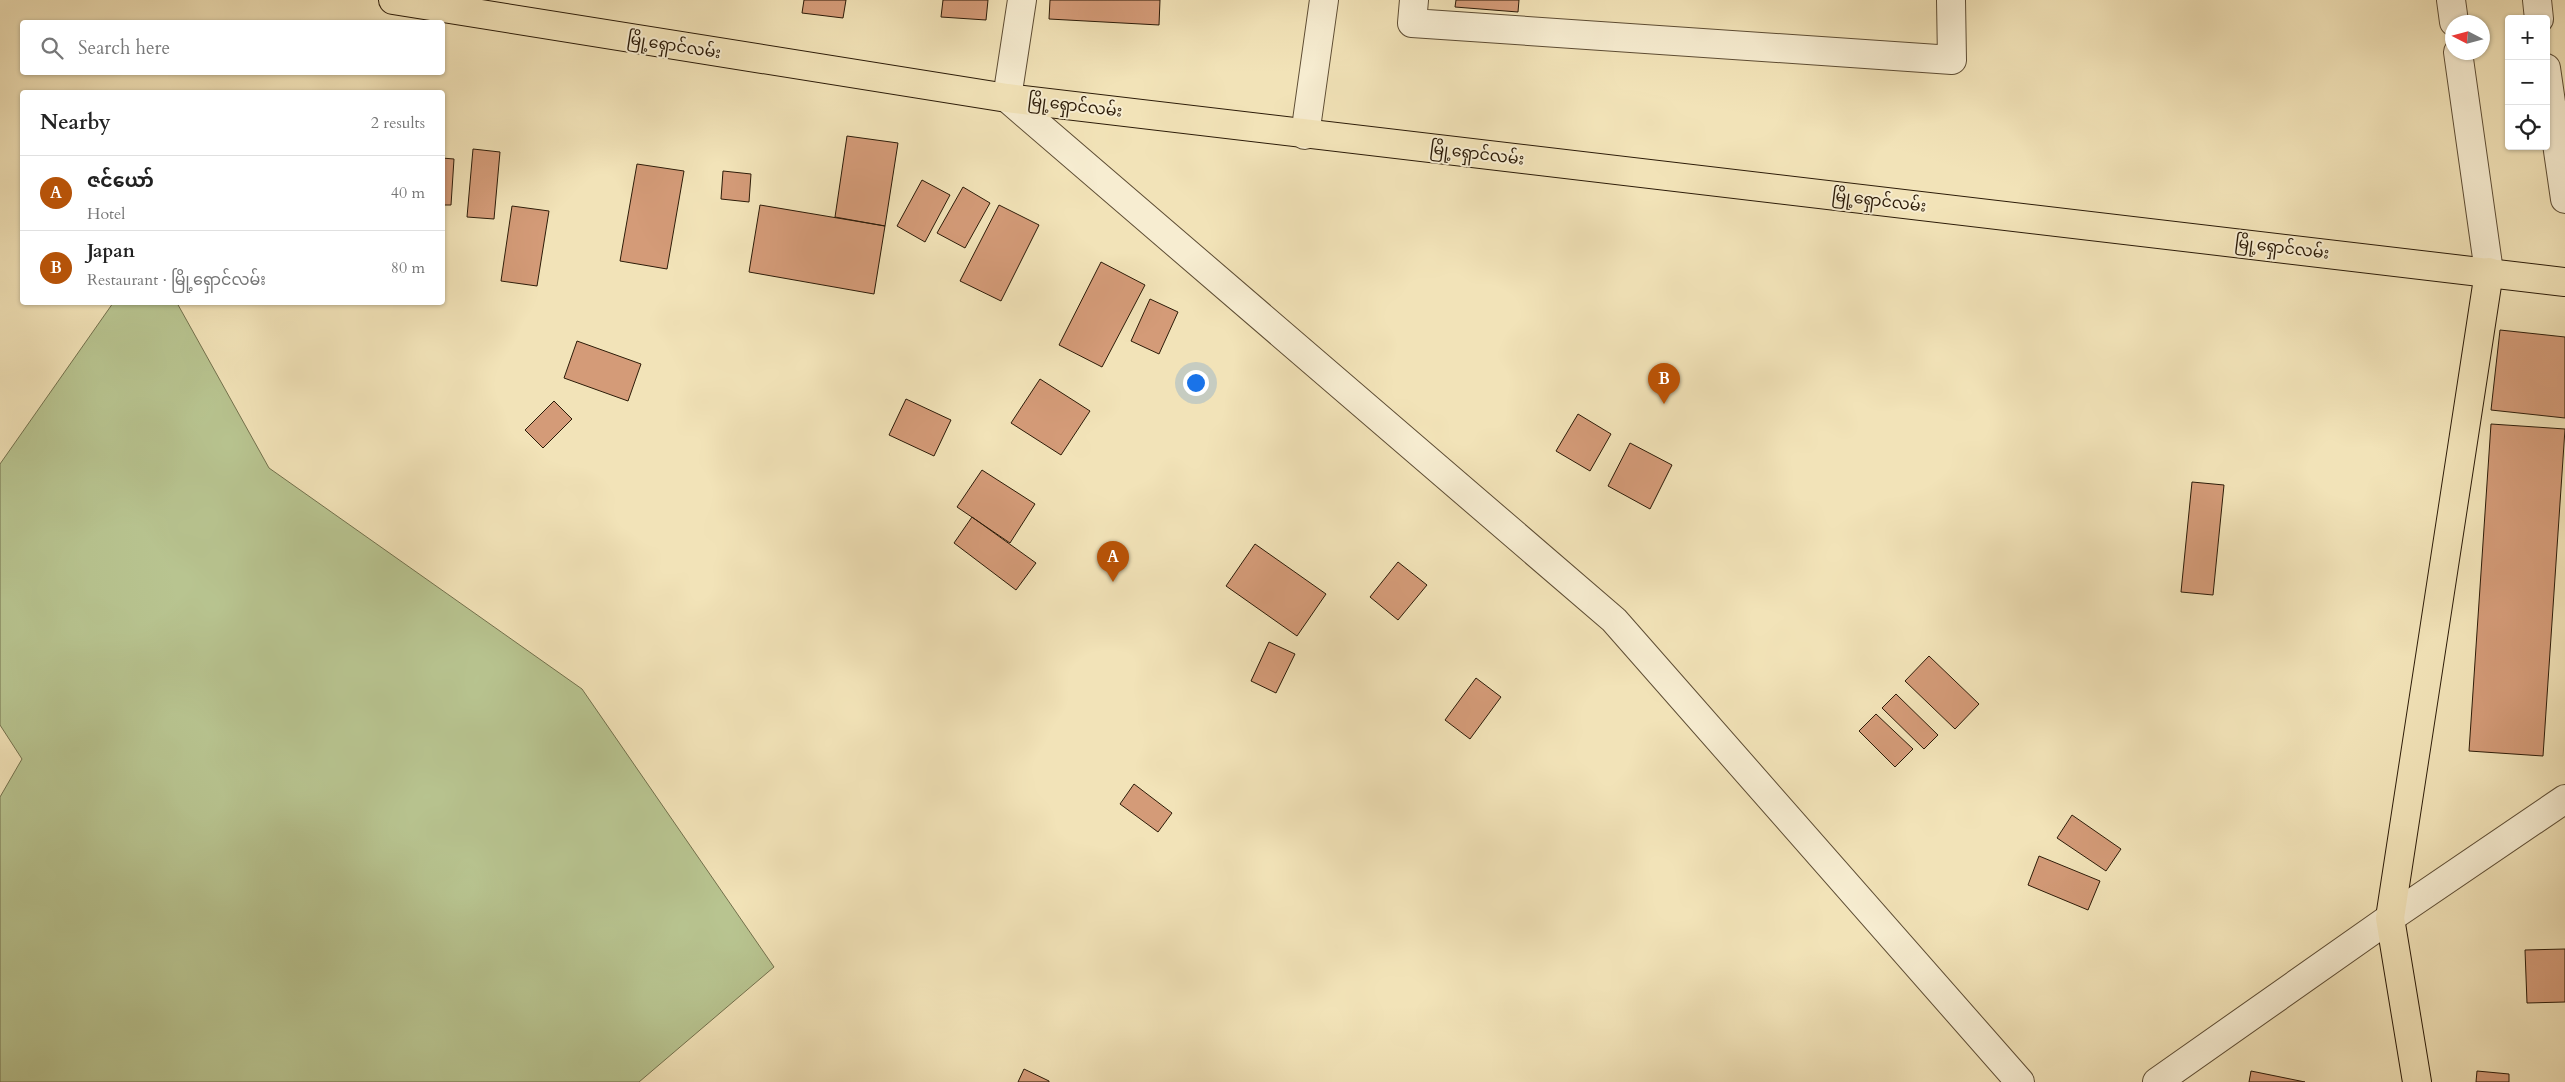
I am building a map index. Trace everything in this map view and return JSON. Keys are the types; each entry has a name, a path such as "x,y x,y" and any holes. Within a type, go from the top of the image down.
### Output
{"main road":[{"name":"မြို့ရှောင်လမ်း","path":"392,0 1007,98 2565,282"},
{"path":"2417,1082 2390,918 2489,272"}],"street":[{"path":"1022,0 1007,98 1614,620 2020,1082"},
{"path":"1305,134 1324,0"},
{"path":"1414,0 1412,22 1952,60 1951,0"},
{"path":"2451,0 2453,15"},
{"path":"2536,0 2538,15"},
{"path":"2459,60 2489,272"},
{"path":"2550,96 2565,199"},
{"path":"2158,1082 2390,918 2565,799"}],"green space":[{"path":"112,305 178,305 269,468 582,689 774,967 639,1082 0,1082 0,797 22,759 0,725 0,464"}],"building":[{"path":"804,0 846,0 843,18 802,13"},
{"path":"943,0 988,0 986,20 941,17"},
{"path":"1050,0 1160,0 1159,25 1049,19"},
{"path":"1456,0 1519,0 1518,12 1455,7"},
{"path":"847,136 898,143 885,226 835,217"},
{"path":"473,149 500,152 494,219 467,217"},
{"path":"445,158 454,159 451,205 445,205"},
{"path":"637,164 684,171 667,269 620,261"},
{"path":"723,171 751,174 749,202 721,199"},
{"path":"922,180 950,195 925,242 897,226"},
{"path":"963,187 990,203 965,248 937,233"},
{"path":"760,205 885,226 874,294 749,272"},
{"path":"999,205 1039,225 1001,301 960,281"},
{"path":"512,206 549,211 537,286 501,281"},
{"path":"1101,262 1145,285 1102,367 1059,345"},
{"path":"1150,299 1178,312 1159,354 1131,341"},
{"path":"2500,330 2565,337 2565,418 2491,410"},
{"path":"577,341 641,364 628,401 564,378"},
{"path":"1040,379 1090,411 1061,455 1011,423"},
{"path":"906,399 951,420 934,456 889,435"},
{"path":"554,401 572,419 543,448 525,430"},
{"path":"1578,414 1611,434 1590,471 1556,451"},
{"path":"2491,424 2565,429 2543,756 2469,751"},
{"path":"1630,443 1672,465 1650,509 1608,486"},
{"path":"982,470 1035,504 1010,543 957,507"},
{"path":"2192,482 2224,485 2213,595 2181,592"},
{"path":"972,517 1036,563 1016,590 954,543"},
{"path":"1255,544 1326,594 1297,636 1226,586"},
{"path":"1398,562 1427,585 1398,620 1370,597"},
{"path":"1269,642 1295,654 1276,693 1251,681"},
{"path":"1929,656 1979,704 1955,729 1905,681"},
{"path":"1476,678 1501,697 1470,739 1445,720"},
{"path":"1896,694 1938,735 1924,749 1882,708"},
{"path":"1876,714 1913,749 1895,767 1859,731"},
{"path":"1134,784 1172,813 1158,832 1120,804"},
{"path":"2072,815 2121,849 2106,871 2057,838"},
{"path":"2039,856 2100,881 2088,910 2028,885"},
{"path":"2565,949 2565,1002 2527,1003 2525,950"},
{"path":"1024,1069 1049,1081 1049,1082 1018,1082"},
{"path":"2251,1071 2305,1082 2249,1082"},
{"path":"2477,1071 2509,1074 2509,1082 2476,1082"}],"place":[{"name":"Japan","path":"1664,404"},
{"name":"ဇင်ယော်","path":"1113,582"}]}
